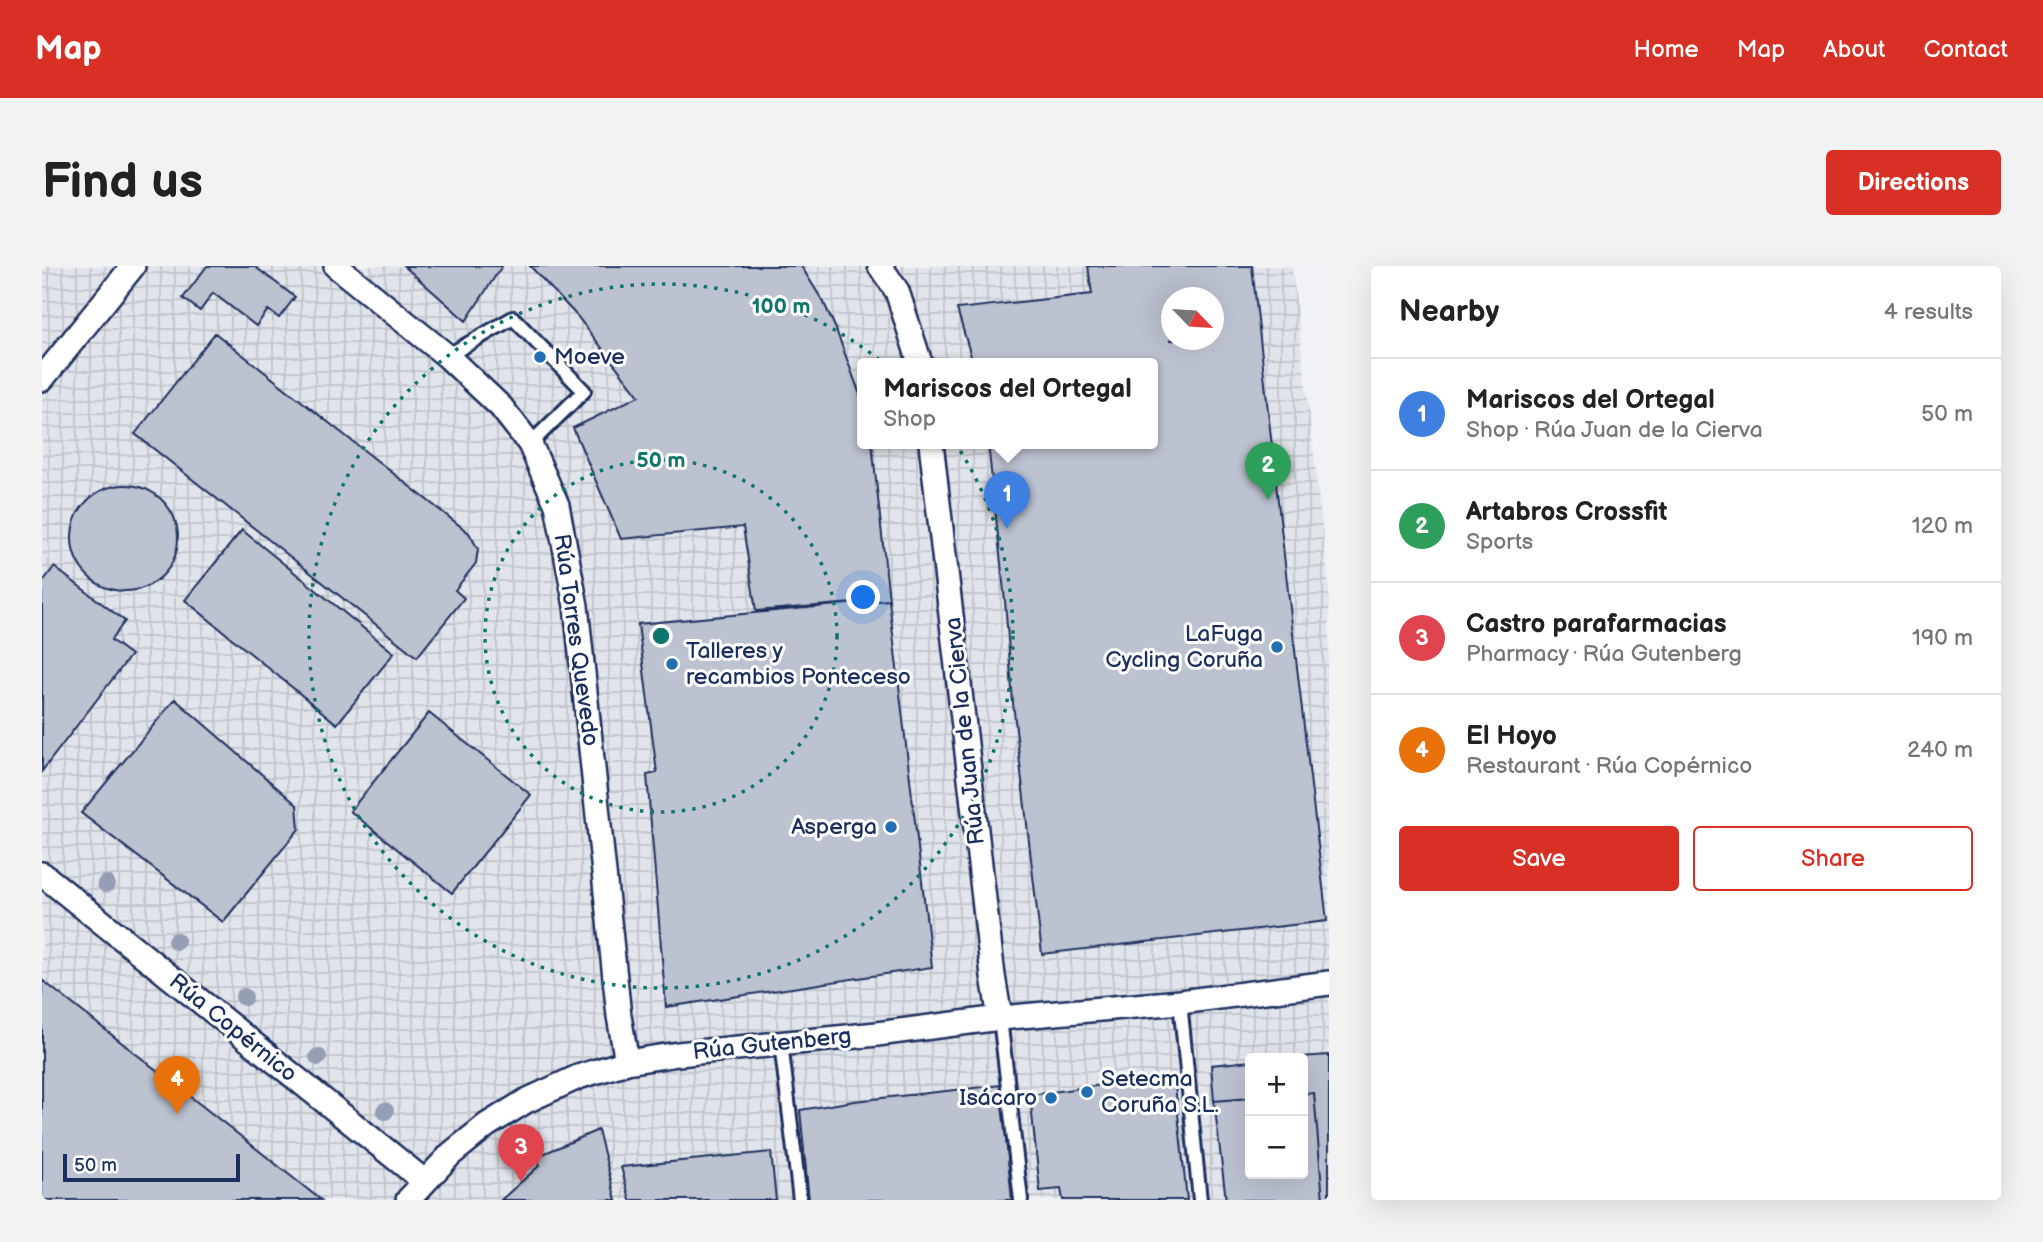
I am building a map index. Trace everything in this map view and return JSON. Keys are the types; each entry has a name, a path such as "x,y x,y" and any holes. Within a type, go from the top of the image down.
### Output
{"street":[{"path":"42,379 133,266"},
{"name":"Rúa Torres Quevedo","path":"336,266 447,356 501,407 530,444 557,505 576,606 626,1062"},
{"path":"880,266 897,291 918,358"},
{"name":"Rúa Juan de la Cierva","path":"933,449 1000,1018"},
{"name":"Rúa Copérnico","path":"42,874 424,1181"},
{"name":"Rúa Gutenberg","path":"408,1200 451,1154 486,1125 526,1101 578,1077 626,1062 1000,1018 1180,1002 1329,983"}],"lane":[{"path":"447,356 513,318 584,391 530,444"},
{"path":"1180,1002 1200,1200"},
{"path":"1000,1018 1021,1200"},
{"path":"780,1043 800,1200"}],"shaded area":[{"path":"42,266 1292,266 1329,587 1329,1200 42,1200"}],"building":[{"path":"207,266 254,266 295,297 279,318 268,310 256,326 213,293 200,311 183,298"},
{"path":"404,266 502,266 466,321"},
{"path":"530,266 801,266 824,303 857,386 857,449 873,449 889,600 756,611 743,527 621,539 573,428 639,396 577,316"},
{"path":"1088,266 1252,266 1327,921 1042,954 1013,703 989,449 1158,449 1158,358 972,358 957,309 1092,294"},
{"path":"215,333 469,533 478,549 476,563 455,590 464,598 417,657 135,434"},
{"path":"125,485 145,489 163,500 174,518 178,538 174,558 163,576 145,587 125,591 105,587 87,576 76,558 72,538 76,518 87,500 105,489"},
{"path":"242,530 394,653 337,724 185,600"},
{"path":"54,567 125,621 111,640 131,655 42,771 42,583"},
{"path":"889,600 932,967 666,1007 647,775 657,773 638,624"},
{"path":"175,699 297,805 299,829 223,922 81,813"},
{"path":"429,713 531,795 452,893 350,811"},
{"path":"42,980 248,1142 321,1200 42,1200"},
{"path":"1329,1055 1329,1200 1323,1200 1314,1093 1308,1094 1308,1056"},
{"path":"1245,1062 1245,1098 1214,1101 1211,1065"},
{"path":"1174,1075 1187,1200 1063,1200 1061,1189 1040,1191 1030,1095"},
{"path":"1001,1085 1012,1200 809,1200 800,1110 854,1101"},
{"path":"1314,1093 1323,1200 1226,1200 1214,1101 1245,1098 1245,1179 1308,1179 1308,1094"},
{"path":"598,1130 616,1200 501,1200 540,1165 536,1157"},
{"path":"771,1152 776,1200 630,1200 621,1167"}],"place":[{"name":"Moeve","path":"540,357"},
{"name":"Artabros Crossfit","path":"1268,500"},
{"name":"Mariscos del Ortegal","path":"1007,529"},
{"name":"LaFuga Cycling Coruña","path":"1277,647"},
{"name":"Talleres y recambios Ponteceso","path":"672,664"},
{"name":"Asperga","path":"891,827"},
{"name":"Setecma Coruña S.L.","path":"1087,1092"},
{"name":"Isácaro","path":"1051,1098"},
{"name":"El Hoyo","path":"177,1114"},
{"name":"Castro parafarmacias","path":"521,1182"}]}
